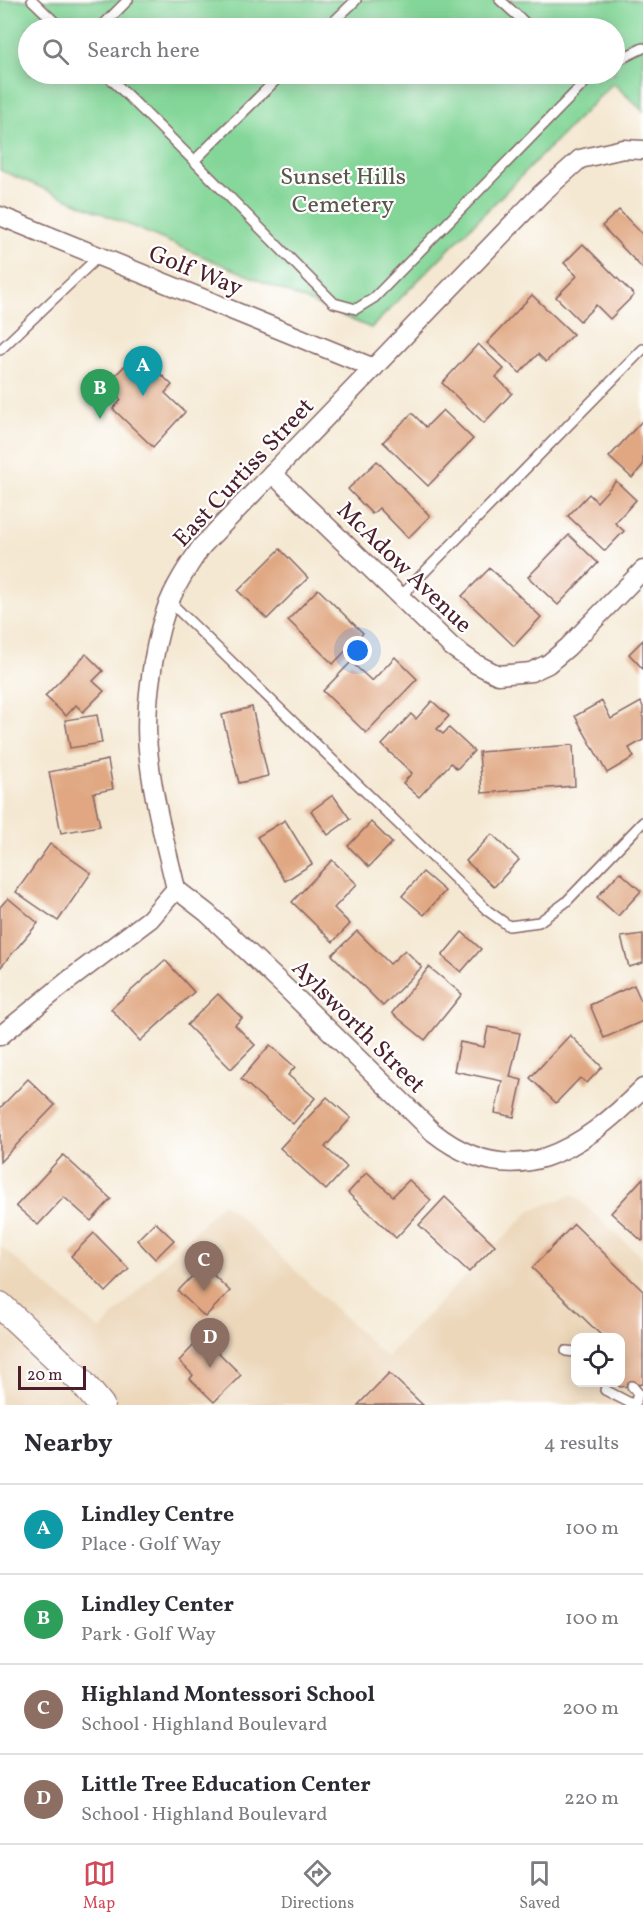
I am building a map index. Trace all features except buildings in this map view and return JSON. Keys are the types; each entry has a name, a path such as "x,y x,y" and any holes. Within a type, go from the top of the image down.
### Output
{"main road":[{"path":"1,1308 80,1380 101,1405"}],"street":[{"name":"East Curtiss Street","path":"176,889 148,757 147,713 157,643 170,602 184,572 202,546 549,187 580,159 624,149 643,150"},
{"name":"Golf Way","path":"0,216 374,368"},
{"name":"McAdow Avenue","path":"272,473 452,647 476,664 498,675 531,672 555,658 643,570"},
{"path":"0,1036 69,980 150,920 176,889"},
{"name":"Aylsworth Street","path":"176,889 215,920 448,1144 488,1160 504,1163 547,1158 592,1134 643,1088"}],"lane":[{"path":"32,0 51,18"},
{"path":"110,18 128,0"},
{"path":"337,18 356,0"},
{"path":"500,0 520,18"},
{"path":"625,57 643,48"},
{"path":"116,84 334,303 356,309 374,298 578,84"},
{"path":"194,161 272,84"},
{"path":"0,350 98,256"},
{"path":"400,597 643,349"},
{"path":"170,602 488,911 509,926 539,922 566,902 643,822"},
{"path":"605,1390 634,1405 638,1393 632,1386"}],"shaded area":[{"path":"573,1195 643,1258 643,1405 0,1405 0,1246 100,1330 223,1202 386,1357 531,1210"}],"green space":[{"name":"Sunset Hills Cemetery","path":"0,0 643,0 643,111 614,84 625,84 625,18 18,18 18,84 612,84 371,328 0,170"}],"place":[{"name":"Lindley Centre","path":"143,396"},
{"name":"Lindley Center","path":"100,419"},
{"name":"Highland Montessori School","path":"204,1291"},
{"name":"Little Tree Education Center","path":"210,1368"}]}
